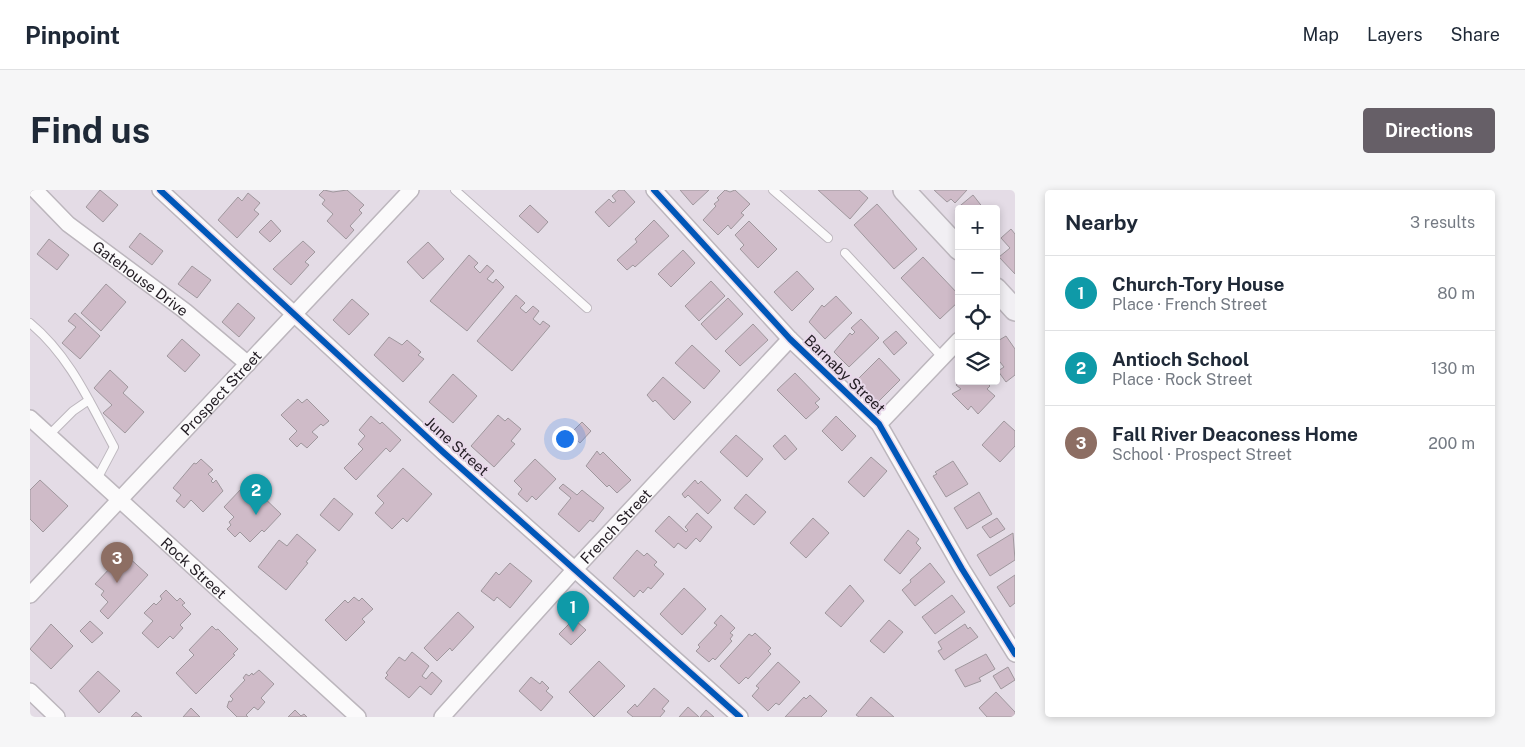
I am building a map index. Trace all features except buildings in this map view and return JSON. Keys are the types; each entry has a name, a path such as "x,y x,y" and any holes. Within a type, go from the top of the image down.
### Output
{"main road":[{"path":"904,190 955,244"}],"street":[{"name":"Gatehouse Drive","path":"35,190 68,224 185,311 248,364"},
{"name":"June Street","path":"160,190 296,313 444,452 576,568 740,717"},
{"name":"Prospect Street","path":"30,595 411,190"},
{"name":"Barnaby Street","path":"654,190 790,338 879,424 962,569 1015,654"},
{"name":"French Street","path":"442,717 576,568 790,338"},
{"path":"879,424 955,344"},
{"name":"Rock Street","path":"30,418 358,717"},
{"path":"30,691 57,717"}],"lane":[{"path":"455,190 587,308"},
{"path":"773,190 828,238"},
{"path":"846,253 942,356"},
{"path":"30,323 49,339 80,382 114,447 97,479"},
{"path":"48,436 73,411 89,400"}],"cycle path":[{"path":"160,190 443,452 740,717"},
{"path":"654,190 790,339 879,424 962,569 1015,654"}],"place":[{"name":"Antioch School","path":"256,515"},
{"name":"Fall River Deaconess Home","path":"117,583"},
{"name":"Church-Tory House","path":"573,632"}]}
